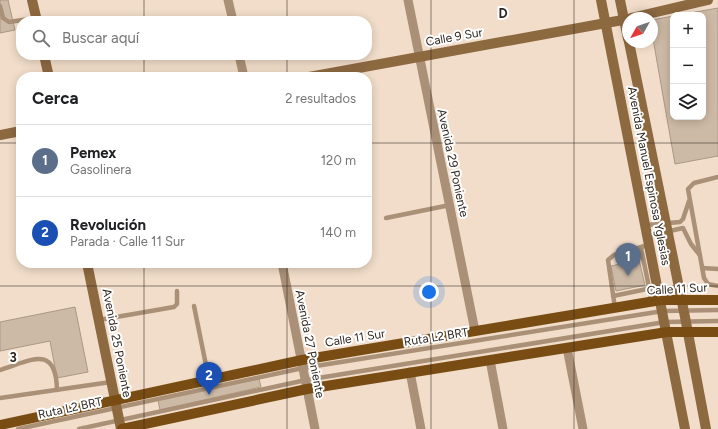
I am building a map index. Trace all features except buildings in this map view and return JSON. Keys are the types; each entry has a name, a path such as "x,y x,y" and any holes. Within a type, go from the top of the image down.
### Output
{"main road":[{"path":"32,0 36,16"},
{"name":"Avenida Manuel Espinosa Yglesias","path":"601,0 646,225 646,243 656,301 663,311 685,429"},
{"path":"620,0 625,12"},
{"name":"Calle 9 Sur","path":"657,12 708,0"},
{"name":"Calle 9 Sur","path":"336,72 622,20"},
{"name":"Avenida Manuel Espinosa Yglesias","path":"630,48 684,310 706,429"},
{"path":"45,60 48,72"},
{"path":"0,135 16,132"},
{"name":"Avenida 25 Poniente","path":"88,268 120,426"},
{"name":"Calle 11 Sur","path":"0,425 116,404 209,380 303,364 475,331 656,301 718,300"},
{"path":"120,426 306,384 410,372 567,348 666,327 688,332 718,332"}],"street":[{"path":"228,0 232,16"},
{"name":"Avenida 29 Poniente","path":"408,0 475,331"},
{"path":"240,60 243,72"},
{"name":"Avenida 27 Poniente","path":"283,268 303,364 314,429"},
{"path":"567,348 582,429"},
{"path":"490,360 503,429"},
{"path":"410,372 421,429"}],"lane":[{"path":"0,6 3,18 9,22 16,22"},
{"path":"718,177 690,185 688,189 699,254 706,281 712,285 718,286"},
{"path":"615,308 612,296 608,260 614,255 646,243 666,228 680,222 683,219 690,200"},
{"path":"386,218 450,205"},
{"path":"646,225 666,228 683,228 691,244 699,254"},
{"path":"702,268 718,269"},
{"path":"612,296 654,288"},
{"path":"99,320 174,307 177,304 177,291"},
{"path":"194,306 209,380"},
{"name":"Ruta L2 BRT","path":"18,429 116,404 303,364 663,311 718,310"},
{"name":"Ruta L2 BRT","path":"306,384 666,327 686,321 718,321"},
{"path":"0,370 41,358 49,361 54,369 57,380 57,390"},
{"path":"0,398 111,382"},
{"name":"Ruta L2 BRT","path":"79,429 120,426"}],"place":[{"name":"Pemex","path":"628,276"},
{"name":"Revolución","path":"209,395"}]}
